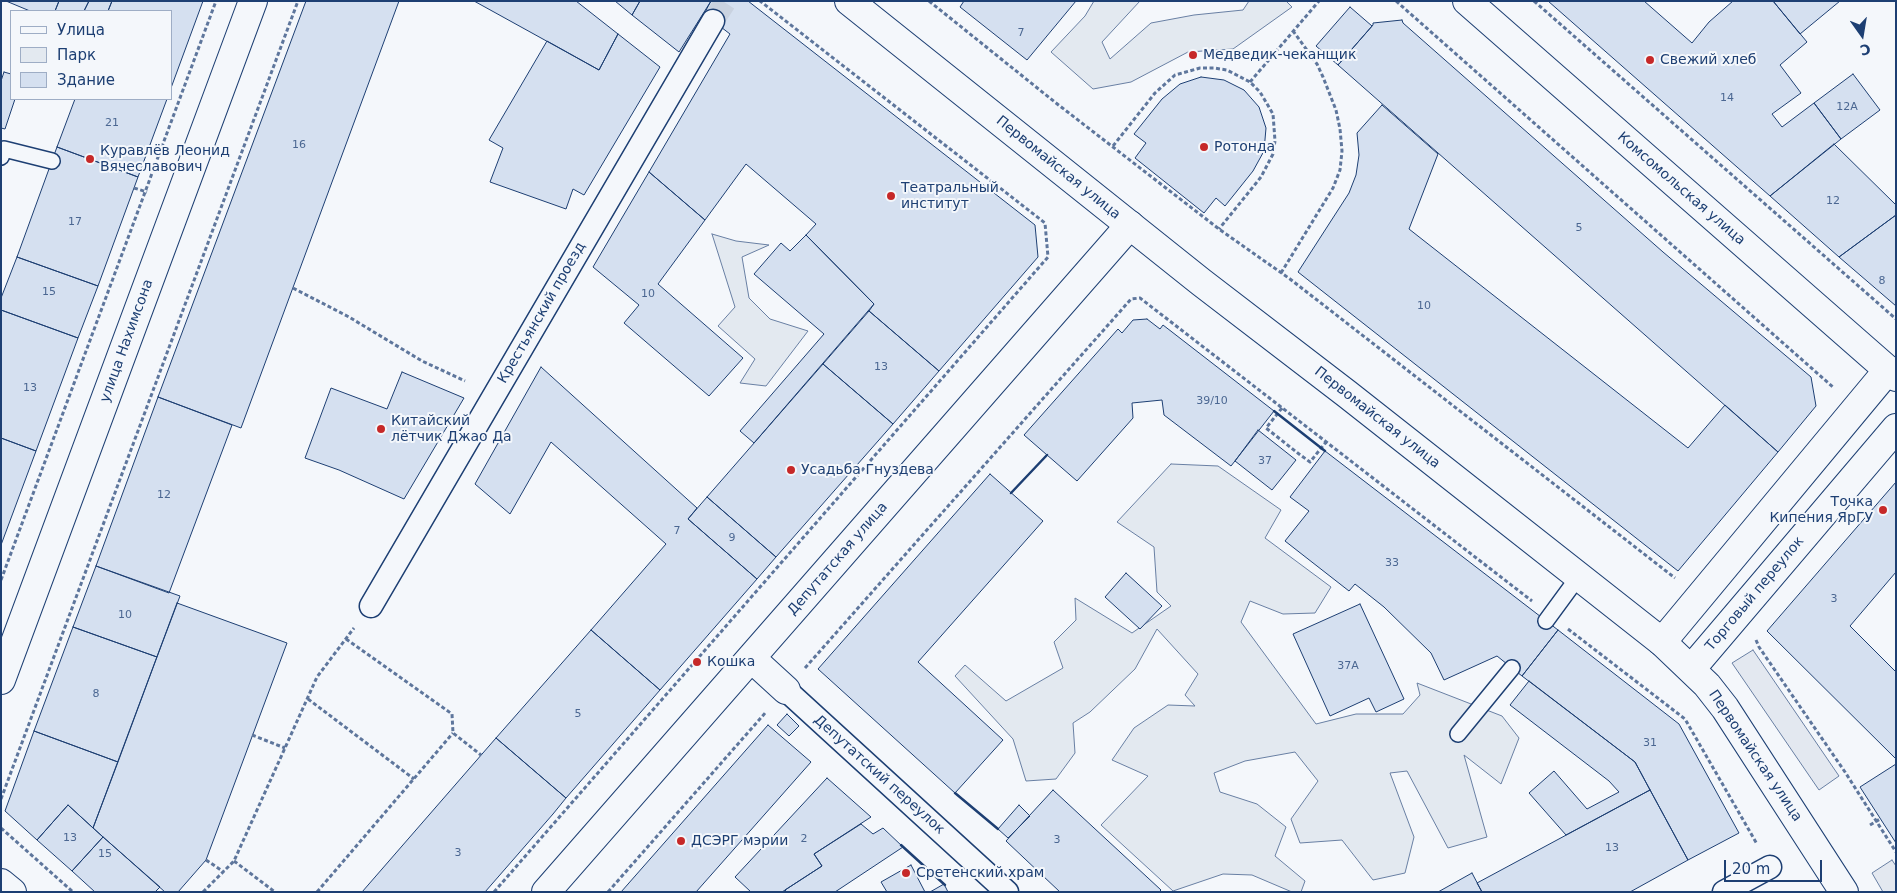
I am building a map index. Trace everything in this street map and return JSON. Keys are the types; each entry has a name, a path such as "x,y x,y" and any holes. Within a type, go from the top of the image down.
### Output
{"street":[{"name":"улица Нахимсона","path":"1,680 253,1"},
{"name":"Первомайская улица","path":"848,1 1130,225 1579,576 1692,668 1724,708 1844,892"},
{"name":"Комсомольская улица","path":"1467,1 1892,374"},
{"name":"Крестьянский проезд","path":"371,606 689,59 713,21"},
{"name":"Депутатская улица","path":"546,892 1130,225"},
{"path":"1662,642 1892,374"},
{"name":"Торговый переулок","path":"1692,668 1896,428"},
{"name":"Депутатский переулок","path":"751,658 1007,892"},
{"path":"1724,892 1770,866"},
{"path":"1,883 12,892"}],"lane":[{"path":"1,157 4,149 52,161"},
{"path":"1548,618 1579,576"},
{"path":"1458,734 1512,668"}],"path":[{"path":"1,580 216,1"},
{"path":"1,798 298,1"},
{"path":"494,892 1048,257 1045,223 760,1"},
{"path":"928,1 1220,229 1281,273 1679,581"},
{"path":"1250,82 1319,1"},
{"path":"1396,1 1838,391"},
{"path":"1534,1 1896,319"},
{"path":"1281,273 1333,188 1340,170 1342,151 1336,110 1323,76 1317,64 1293,31"},
{"path":"1113,146 1155,93 1175,76 1200,68 1214,68 1227,70 1250,82 1260,92 1272,114 1275,141 1273,154 1262,176 1220,229"},
{"path":"293,288 349,317 422,362 465,380"},
{"path":"608,892 1131,299 1140,298 1548,618 1684,718 1770,866"},
{"path":"1282,408 1266,428 1293,449 1310,462 1326,442"},
{"path":"203,892 234,862 317,677 371,606"},
{"path":"1755,636 1759,647 1879,820 1896,852"},
{"path":"316,892 453,734 452,714 346,639"},
{"path":"308,699 414,779"},
{"path":"453,734 481,755"},
{"path":"252,735 285,748"},
{"path":"553,814 559,818"},
{"path":"1870,825 1879,820"},
{"path":"1,828 73,892"},
{"path":"206,860 224,872"},
{"path":"234,862 275,892"}],"green space":[{"path":"1094,1 1140,1 1102,42 1110,59 1151,23 1194,15 1243,10 1249,1 1286,1 1292,7 1233,49 1188,52 1131,82 1093,89 1051,52 1085,16"},
{"path":"712,234 736,241 769,245 742,257 749,298 770,319 808,331 766,386 740,383 755,359 718,326 735,307"},
{"path":"1171,464 1218,466 1281,510 1265,538 1331,587 1315,613 1283,614 1250,601 1241,622 1316,724 1356,714 1403,714 1420,695 1417,683 1502,716 1519,738 1501,784 1464,755 1487,837 1448,848 1407,771 1390,773 1414,837 1405,873 1373,880 1342,840 1300,843 1291,819 1318,781 1295,752 1245,761 1214,773 1220,792 1257,804 1286,827 1275,856 1305,881 1301,892 1292,892 1252,875 1223,874 1173,891 1101,825 1148,776 1112,760 1134,728 1168,705 1195,706 1185,695 1198,674 1157,629 1135,669 1090,712 1073,723 1075,753 1056,779 1026,781 1013,739 955,676 965,665 1006,701 1063,668 1054,642 1076,620 1075,598 1132,633 1171,606 1157,592 1154,547 1117,522"}],"shaded area":[{"path":"1753,650 1839,776 1819,790 1732,663"},
{"path":"1892,860 1896,866 1896,892 1883,892 1872,873"}],"building":[{"path":"6,1 59,1 55,10 28,10"},
{"path":"59,1 89,1 84,10 55,10"},
{"path":"89,1 112,1 108,10 84,10"},
{"path":"112,1 203,1 172,85 172,10 108,10"},
{"path":"306,1 399,1 241,428 158,397"},
{"path":"474,1 576,1 618,34 599,70"},
{"path":"615,1 640,1 632,15"},
{"path":"640,1 711,1 679,52 632,15"},
{"name":"Театральный институт","path":"711,1 748,1 1035,225 1038,257 939,371 869,311 874,304 806,235 816,224 746,164 705,220 649,172 730,34 704,14"},
{"path":"964,1 1076,1 1027,60 960,7"},
{"path":"1548,1 1644,1 1692,43 1709,22 1733,1 1773,1 1807,42 1780,65 1801,93 1772,114 1782,127 1814,103 1841,139 1770,196"},
{"path":"1773,1 1840,1 1800,34"},
{"path":"1350,7 1372,26 1338,65 1316,46"},
{"path":"1402,20 1403,23 1663,252 1811,377 1816,406 1778,452 1338,65 1373,23"},
{"path":"618,34 660,67 584,195 573,189 566,209 490,182 503,148 489,140 547,41 599,70"},
{"path":"4,72 10,74 10,100 15,100 5,129 1,128 1,81"},
{"path":"1853,74 1880,110 1841,139 1814,103"},
{"name":"Ротонда","path":"1201,77 1224,80 1244,90 1259,107 1266,128 1264,151 1253,171 1225,206 1216,198 1204,213 1135,158 1146,143 1134,134 1162,99 1180,84"},
{"path":"75,100 167,100 138,177 57,147"},
{"path":"1382,105 1438,154 1409,229 1688,448 1725,405 1778,452 1678,571 1298,272 1349,193 1356,175 1359,155 1357,133"},
{"path":"1834,144 1896,205 1896,215 1839,257 1770,196"},
{"path":"57,147 138,177 98,286 17,257"},
{"path":"649,172 705,220 658,284 743,358 709,396 624,323 639,305 593,267"},
{"path":"1896,215 1896,306 1839,257"},
{"path":"806,235 874,304 754,443 740,431 824,334 754,274 781,243 790,251"},
{"path":"17,257 98,286 78,338 1,310 1,298"},
{"path":"1,310 78,338 36,451 1,438"},
{"path":"869,311 939,371 893,424 823,364"},
{"path":"1147,319 1160,329 1163,325 1274,411 1231,466 1164,415 1162,400 1132,403 1133,418 1077,481 1024,435 1118,329 1122,333 1133,320"},
{"name":"Усадьба Гнуздева","path":"823,364 893,424 776,557 707,497"},
{"path":"541,367 697,508 688,519 757,579 660,690 591,630 666,544 551,442 510,514 475,484"},
{"name":"Китайский лётчик Джао Да","path":"402,372 464,398 404,499 339,470 305,458 331,388 387,409"},
{"path":"158,397 232,425 169,593 96,566"},
{"path":"1258,430 1296,460 1272,490 1235,461"},
{"path":"1,438 36,451 1,545"},
{"path":"1325,451 1558,630 1522,676 1497,656 1444,680 1431,653 1384,607 1355,584 1349,591 1285,541 1309,511 1290,497"},
{"path":"990,474 1043,521 918,662 1003,740 955,793 818,669"},
{"path":"1896,482 1896,572 1850,626 1896,672 1896,759 1767,631"},
{"path":"707,497 776,557 757,579 688,519"},
{"path":"96,566 180,596 157,657 73,627"},
{"path":"1126,573 1162,606 1140,629 1105,597"},
{"path":"177,603 287,643 206,860 178,892 165,892 93,828"},
{"path":"1360,604 1404,699 1376,712 1369,698 1330,716 1293,634"},
{"path":"73,627 157,657 118,762 34,731"},
{"path":"591,630 660,690 566,798 496,738"},
{"path":"1558,630 1679,724 1739,833 1688,860 1635,762 1522,676"},
{"path":"1529,681 1635,762 1650,790 1566,835 1529,793 1554,771 1587,809 1619,792 1609,781 1510,705"},
{"path":"787,714 799,726 789,736 777,725"},
{"path":"768,725 811,762 696,892 621,892"},
{"path":"34,731 118,762 93,828 68,805 37,840 5,811"},
{"path":"496,738 566,798 553,814 485,892 362,892"},
{"path":"1896,764 1896,843 1860,787"},
{"path":"827,778 871,817 814,854 822,866 782,892 751,892 735,877"},
{"path":"1053,790 1161,890 1159,892 1060,892 1006,841"},
{"path":"1650,790 1688,860 1630,892 1482,892 1477,883"},
{"path":"68,805 103,837 72,871 37,840"},
{"path":"1019,805 1030,816 1008,838 998,829"},
{"path":"861,824 873,834 883,828 903,847 835,892 787,892 785,890 822,866 814,854"},
{"path":"103,837 160,887 155,892 95,892 72,871"},
{"name":"Сретенский храм","path":"911,865 925,892 887,892 881,882"},
{"path":"1472,873 1482,892 1438,892"},
{"name":"Сретенский храм","path":"944,884 948,892 930,892"}],"tunnel":[{"path":"713,21 726,1"}],"wall":[{"path":"1274,411 1325,451"},
{"path":"1011,493 1047,455"},
{"path":"955,793 998,829"},
{"path":"901,845 945,885"}],"place":[{"name":"Медведик-чеканщик","path":"1193,55"},
{"name":"Свежий хлеб","path":"1650,60"},
{"name":"Ротонда","path":"1204,147"},
{"name":"Куравлёв Леонид Вячеславович","path":"90,159"},
{"name":"Театральный институт","path":"891,196"},
{"name":"Китайский лётчик Джао Да","path":"381,429"},
{"name":"Усадьба Гнуздева","path":"791,470"},
{"name":"Точка Кипения ЯрГУ","path":"1883,510"},
{"name":"Кошка","path":"697,662"},
{"name":"ДСЭРГ мэрии","path":"681,841"},
{"name":"Сретенский храм","path":"906,873"}]}
